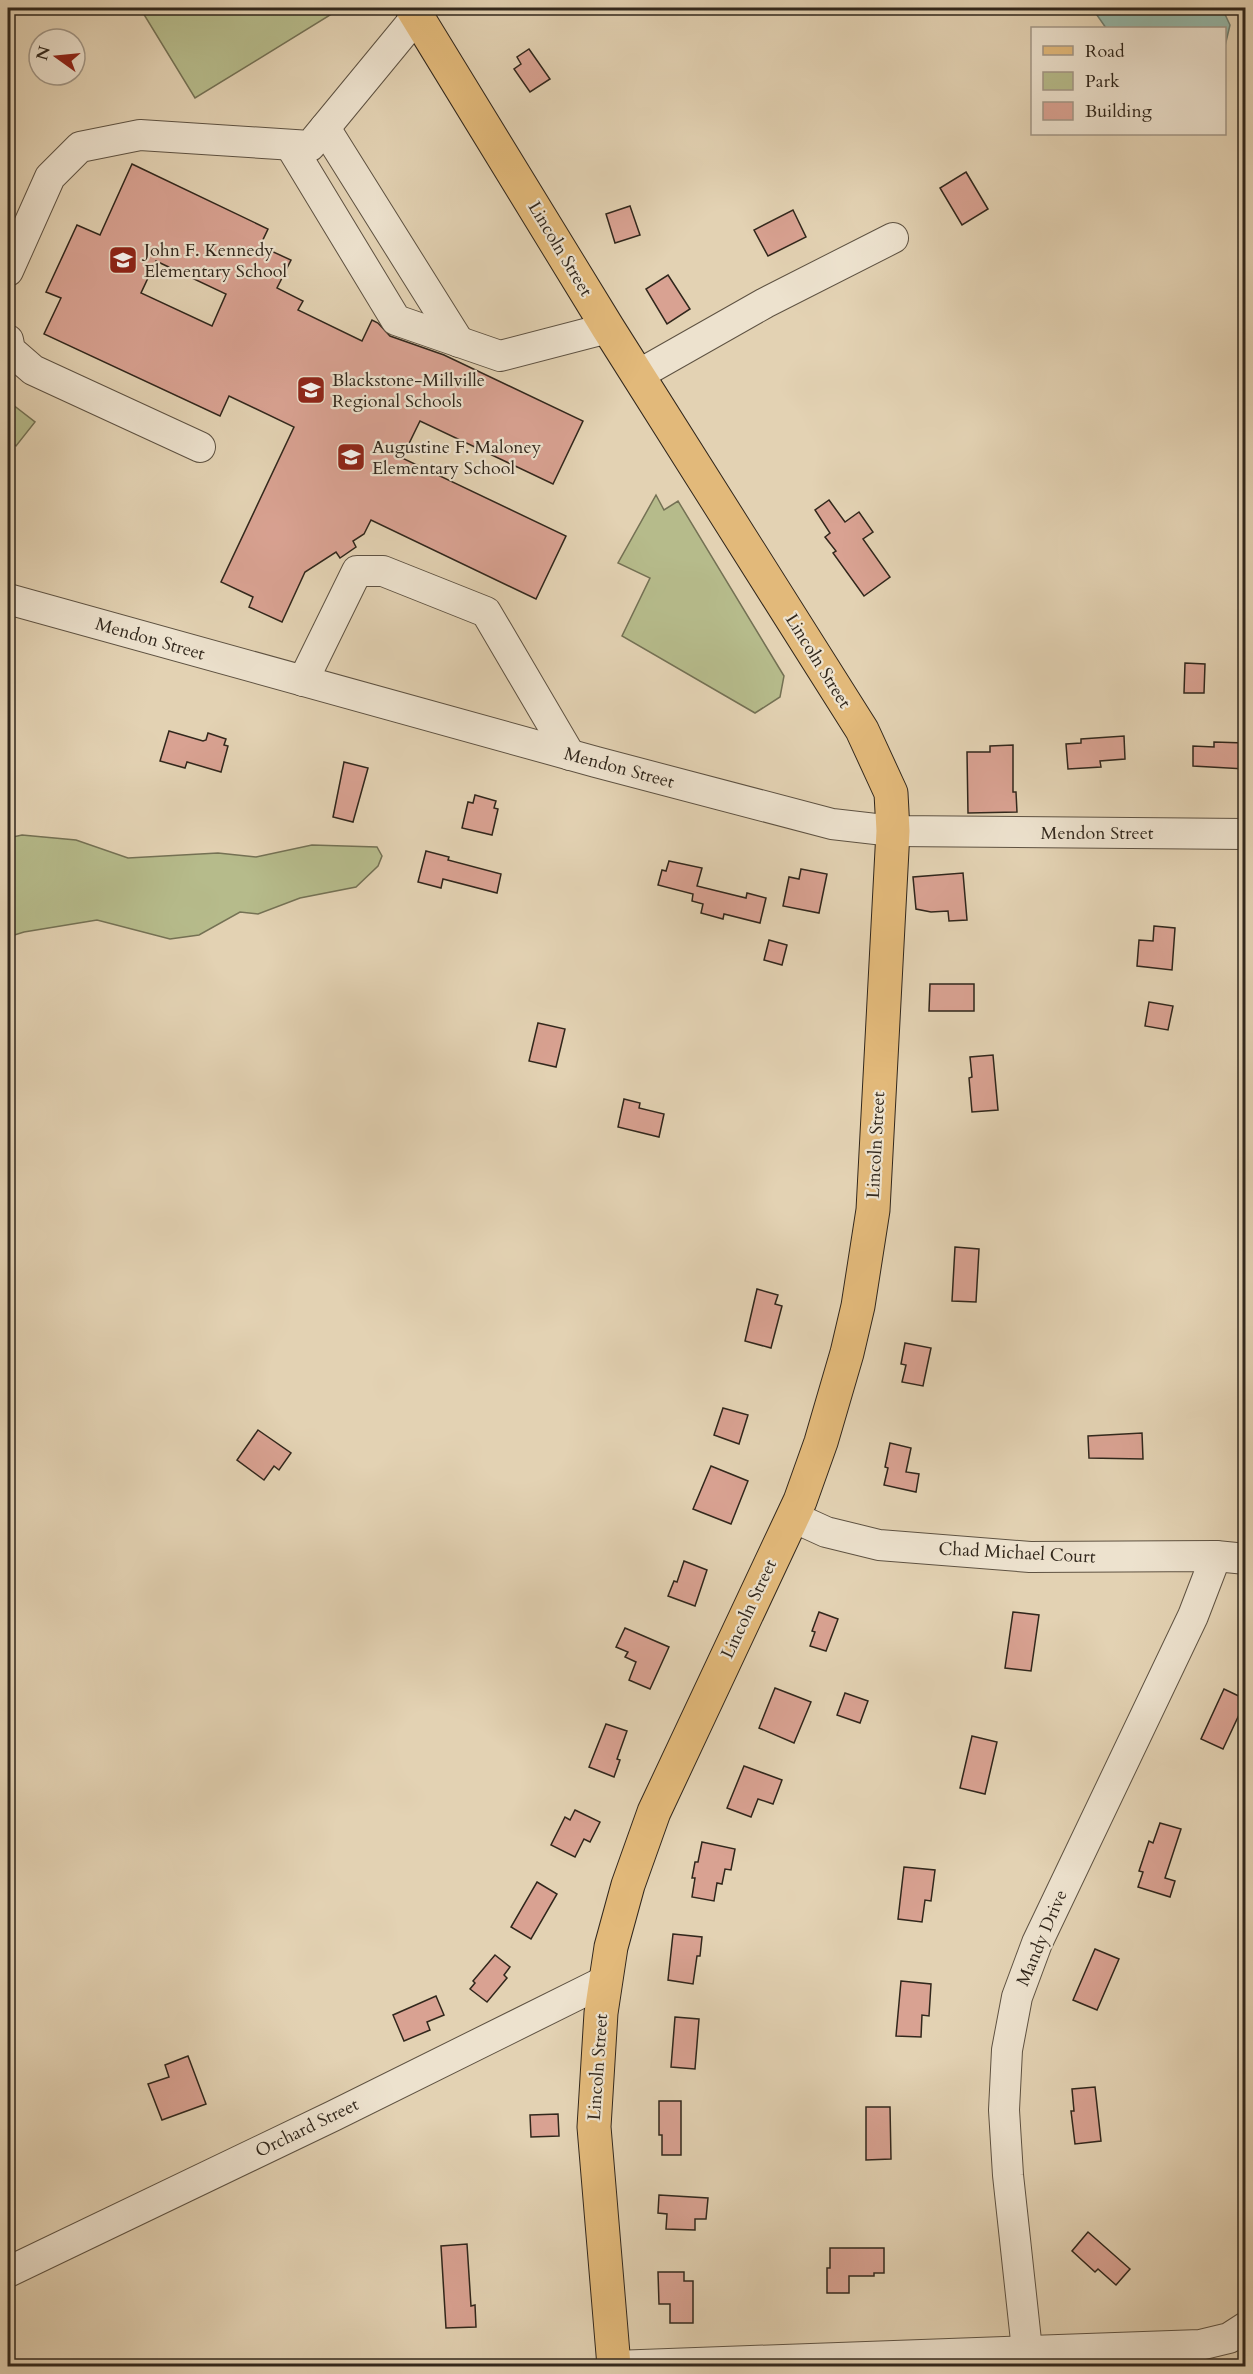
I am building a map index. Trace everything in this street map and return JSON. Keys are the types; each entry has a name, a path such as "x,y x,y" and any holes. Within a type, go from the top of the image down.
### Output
{"main road":[{"name":"Lincoln Street","path":"415,12 608,328 862,730 891,793 893,831 873,1210 858,1306 841,1377 808,1482 793,1517 654,1812 619,1914 605,1981 594,2127 614,2366"}],"street":[{"path":"8,271 15,236 50,177 80,147 141,135 310,146 415,12"},
{"path":"325,128 459,342"},
{"path":"290,145 396,320 500,356 608,328"},
{"path":"638,375 765,303 893,238"},
{"path":"8,340 10,350 33,370 200,447"},
{"path":"303,681 357,571 383,571 486,612 570,755"},
{"name":"Mendon Street","path":"8,599 570,755 832,824 893,831 1245,834"},
{"name":"Chad Michael Court","path":"793,1517 826,1532 879,1545 1030,1557 1216,1556 1245,1559"},
{"name":"Mandy Drive","path":"1027,2350 1008,2175 1004,2110 1007,2050 1017,1997 1037,1943 1193,1616 1216,1556"},
{"name":"Orchard Street","path":"8,2272 333,2116 605,1981"},
{"path":"614,2366 1200,2345 1229,2338 1245,2327"}],"green space":[{"path":"140,8 333,8 335,12 195,98"},
{"path":"8,401 35,422 16,446 8,439"},
{"path":"656,495 664,510 678,501 784,676 780,697 755,713 622,636 650,578 618,563"},
{"path":"22,835 76,840 128,858 218,853 256,857 312,845 377,847 382,856 378,866 356,887 300,898 258,914 240,912 199,935 170,939 97,920 24,932 8,937 8,838"}],"shaded area":[{"path":"1092,8 1222,8 1230,25 1226,42 1226,27 1105,27"}],"building":[{"path":"529,49 550,79 530,92 514,69 521,64 517,57"},
{"path":"132,164 268,229 260,246 291,260 277,288 303,301 298,310 362,341 372,320 390,336 444,355 583,421 553,484 420,421 402,458 566,536 536,599 371,520 364,534 353,541 356,547 340,558 336,552 305,572 282,622 249,607 253,597 221,582 294,427 229,396 220,416 44,334 61,298 46,292 77,225 100,235","holes":["156,261 226,294 212,326 141,293"]},
{"path":"966,172 988,209 962,225 940,188"},
{"path":"630,206 640,235 615,243 606,214"},
{"path":"793,210 806,237 768,256 754,230"},
{"path":"668,275 690,309 667,324 646,289"},
{"path":"829,500 845,522 859,512 873,532 863,539 890,577 864,596 833,553 836,551 825,537 830,533 815,510"},
{"path":"1185,663 1205,664 1204,693 1184,693"},
{"path":"169,731 203,741 206,740 208,733 226,739 224,745 228,746 221,772 187,762 185,768 160,761"},
{"path":"1124,736 1125,759 1100,761 1101,767 1068,769 1066,744 1081,743 1081,739"},
{"path":"1214,742 1245,743 1245,769 1193,766 1193,746 1214,747"},
{"path":"1013,745 1013,792 1016,792 1017,812 968,813 967,752 990,752 990,746"},
{"path":"344,762 368,768 353,822 333,817"},
{"path":"475,795 496,801 494,808 498,809 492,835 462,828 468,802 473,803"},
{"path":"426,851 449,857 448,860 501,874 497,893 443,879 441,888 418,882"},
{"path":"669,861 702,868 697,886 746,898 747,893 766,898 760,923 724,914 723,919 701,913 703,904 692,901 693,894 658,885 662,870 666,871"},
{"path":"801,869 827,874 819,913 783,906 789,877 799,879"},
{"path":"963,873 967,920 949,921 948,911 931,912 916,909 913,877"},
{"path":"1154,926 1175,928 1172,970 1137,966 1139,940 1153,941"},
{"path":"769,940 787,945 782,965 764,960"},
{"path":"930,984 974,984 974,1011 929,1011"},
{"path":"1149,1002 1173,1006 1168,1030 1145,1026"},
{"path":"538,1023 565,1029 556,1067 529,1061"},
{"path":"993,1055 998,1110 972,1112 970,1057"},
{"path":"624,1099 640,1103 639,1108 664,1114 659,1137 618,1127"},
{"path":"955,1247 979,1249 976,1302 952,1301"},
{"path":"757,1289 778,1295 775,1304 782,1306 771,1348 745,1341"},
{"path":"905,1343 931,1348 923,1386 902,1382 906,1365 901,1364"},
{"path":"723,1408 748,1415 739,1444 714,1435"},
{"path":"258,1430 291,1453 279,1470 274,1466 264,1480 237,1460"},
{"path":"1142,1433 1143,1459 1089,1458 1088,1436"},
{"path":"890,1443 911,1448 906,1472 919,1474 916,1492 884,1485"},
{"path":"711,1466 748,1481 731,1524 693,1509"},
{"path":"684,1561 707,1570 695,1606 668,1596 674,1581 677,1582"},
{"path":"819,1612 838,1619 826,1651 810,1646 815,1632 812,1631"},
{"path":"1013,1612 1039,1615 1031,1671 1005,1668"},
{"path":"625,1628 669,1647 650,1689 629,1680 636,1662 625,1657 628,1652 616,1647"},
{"path":"775,1688 811,1702 794,1743 759,1728"},
{"path":"1224,1689 1245,1699 1245,1702 1223,1749 1201,1739"},
{"path":"845,1693 868,1701 860,1723 837,1715"},
{"path":"606,1724 627,1731 617,1759 620,1760 614,1777 589,1767"},
{"path":"972,1736 997,1742 985,1794 960,1788"},
{"path":"744,1766 782,1780 773,1804 758,1799 751,1817 727,1808"},
{"path":"575,1810 600,1822 590,1842 584,1839 575,1857 551,1845 565,1817 570,1820"},
{"path":"1160,1823 1181,1829 1165,1878 1175,1881 1170,1897 1138,1887 1143,1872 1139,1871 1149,1841 1153,1843"},
{"path":"702,1842 735,1849 731,1870 725,1869 722,1884 717,1883 714,1901 692,1897 695,1878 692,1878"},
{"path":"904,1867 935,1870 931,1901 925,1900 922,1922 898,1919"},
{"path":"537,1882 557,1894 531,1939 511,1927"},
{"path":"673,1934 702,1937 693,1984 668,1980"},
{"path":"1095,1949 1119,1959 1097,2010 1073,2000"},
{"path":"495,1955 510,1967 504,1975 507,1978 487,2002 470,1989 475,1983 473,1981"},
{"path":"901,1981 931,1984 929,2016 922,2015 921,2037 896,2036"},
{"path":"436,1996 444,2015 427,2022 430,2030 404,2041 393,2015"},
{"path":"675,2017 699,2019 695,2069 671,2067"},
{"path":"188,2056 206,2104 162,2120 148,2084 169,2077 165,2065"},
{"path":"1095,2087 1101,2141 1075,2144 1071,2111 1074,2111 1072,2089"},
{"path":"659,2101 681,2101 681,2155 662,2155 662,2135 659,2135"},
{"path":"866,2107 890,2107 891,2159 866,2160"},
{"path":"558,2114 559,2136 531,2137 530,2115"},
{"path":"659,2195 708,2198 706,2219 695,2219 695,2230 666,2229 667,2214 658,2213"},
{"path":"1088,2232 1130,2269 1116,2285 1098,2269 1095,2272 1072,2251"},
{"path":"467,2244 471,2306 475,2305 476,2327 446,2328 441,2246"},
{"path":"830,2248 884,2248 884,2273 874,2273 874,2276 849,2276 849,2293 827,2293"},
{"path":"658,2272 684,2272 684,2281 693,2281 693,2323 670,2323 670,2304 659,2304"}],"place":[{"name":"John F. Kennedy Elementary School","path":"123,260"},
{"name":"Blackstone-Millville Regional Schools","path":"311,390"},
{"name":"Augustine F. Maloney Elementary School","path":"351,457"}]}
